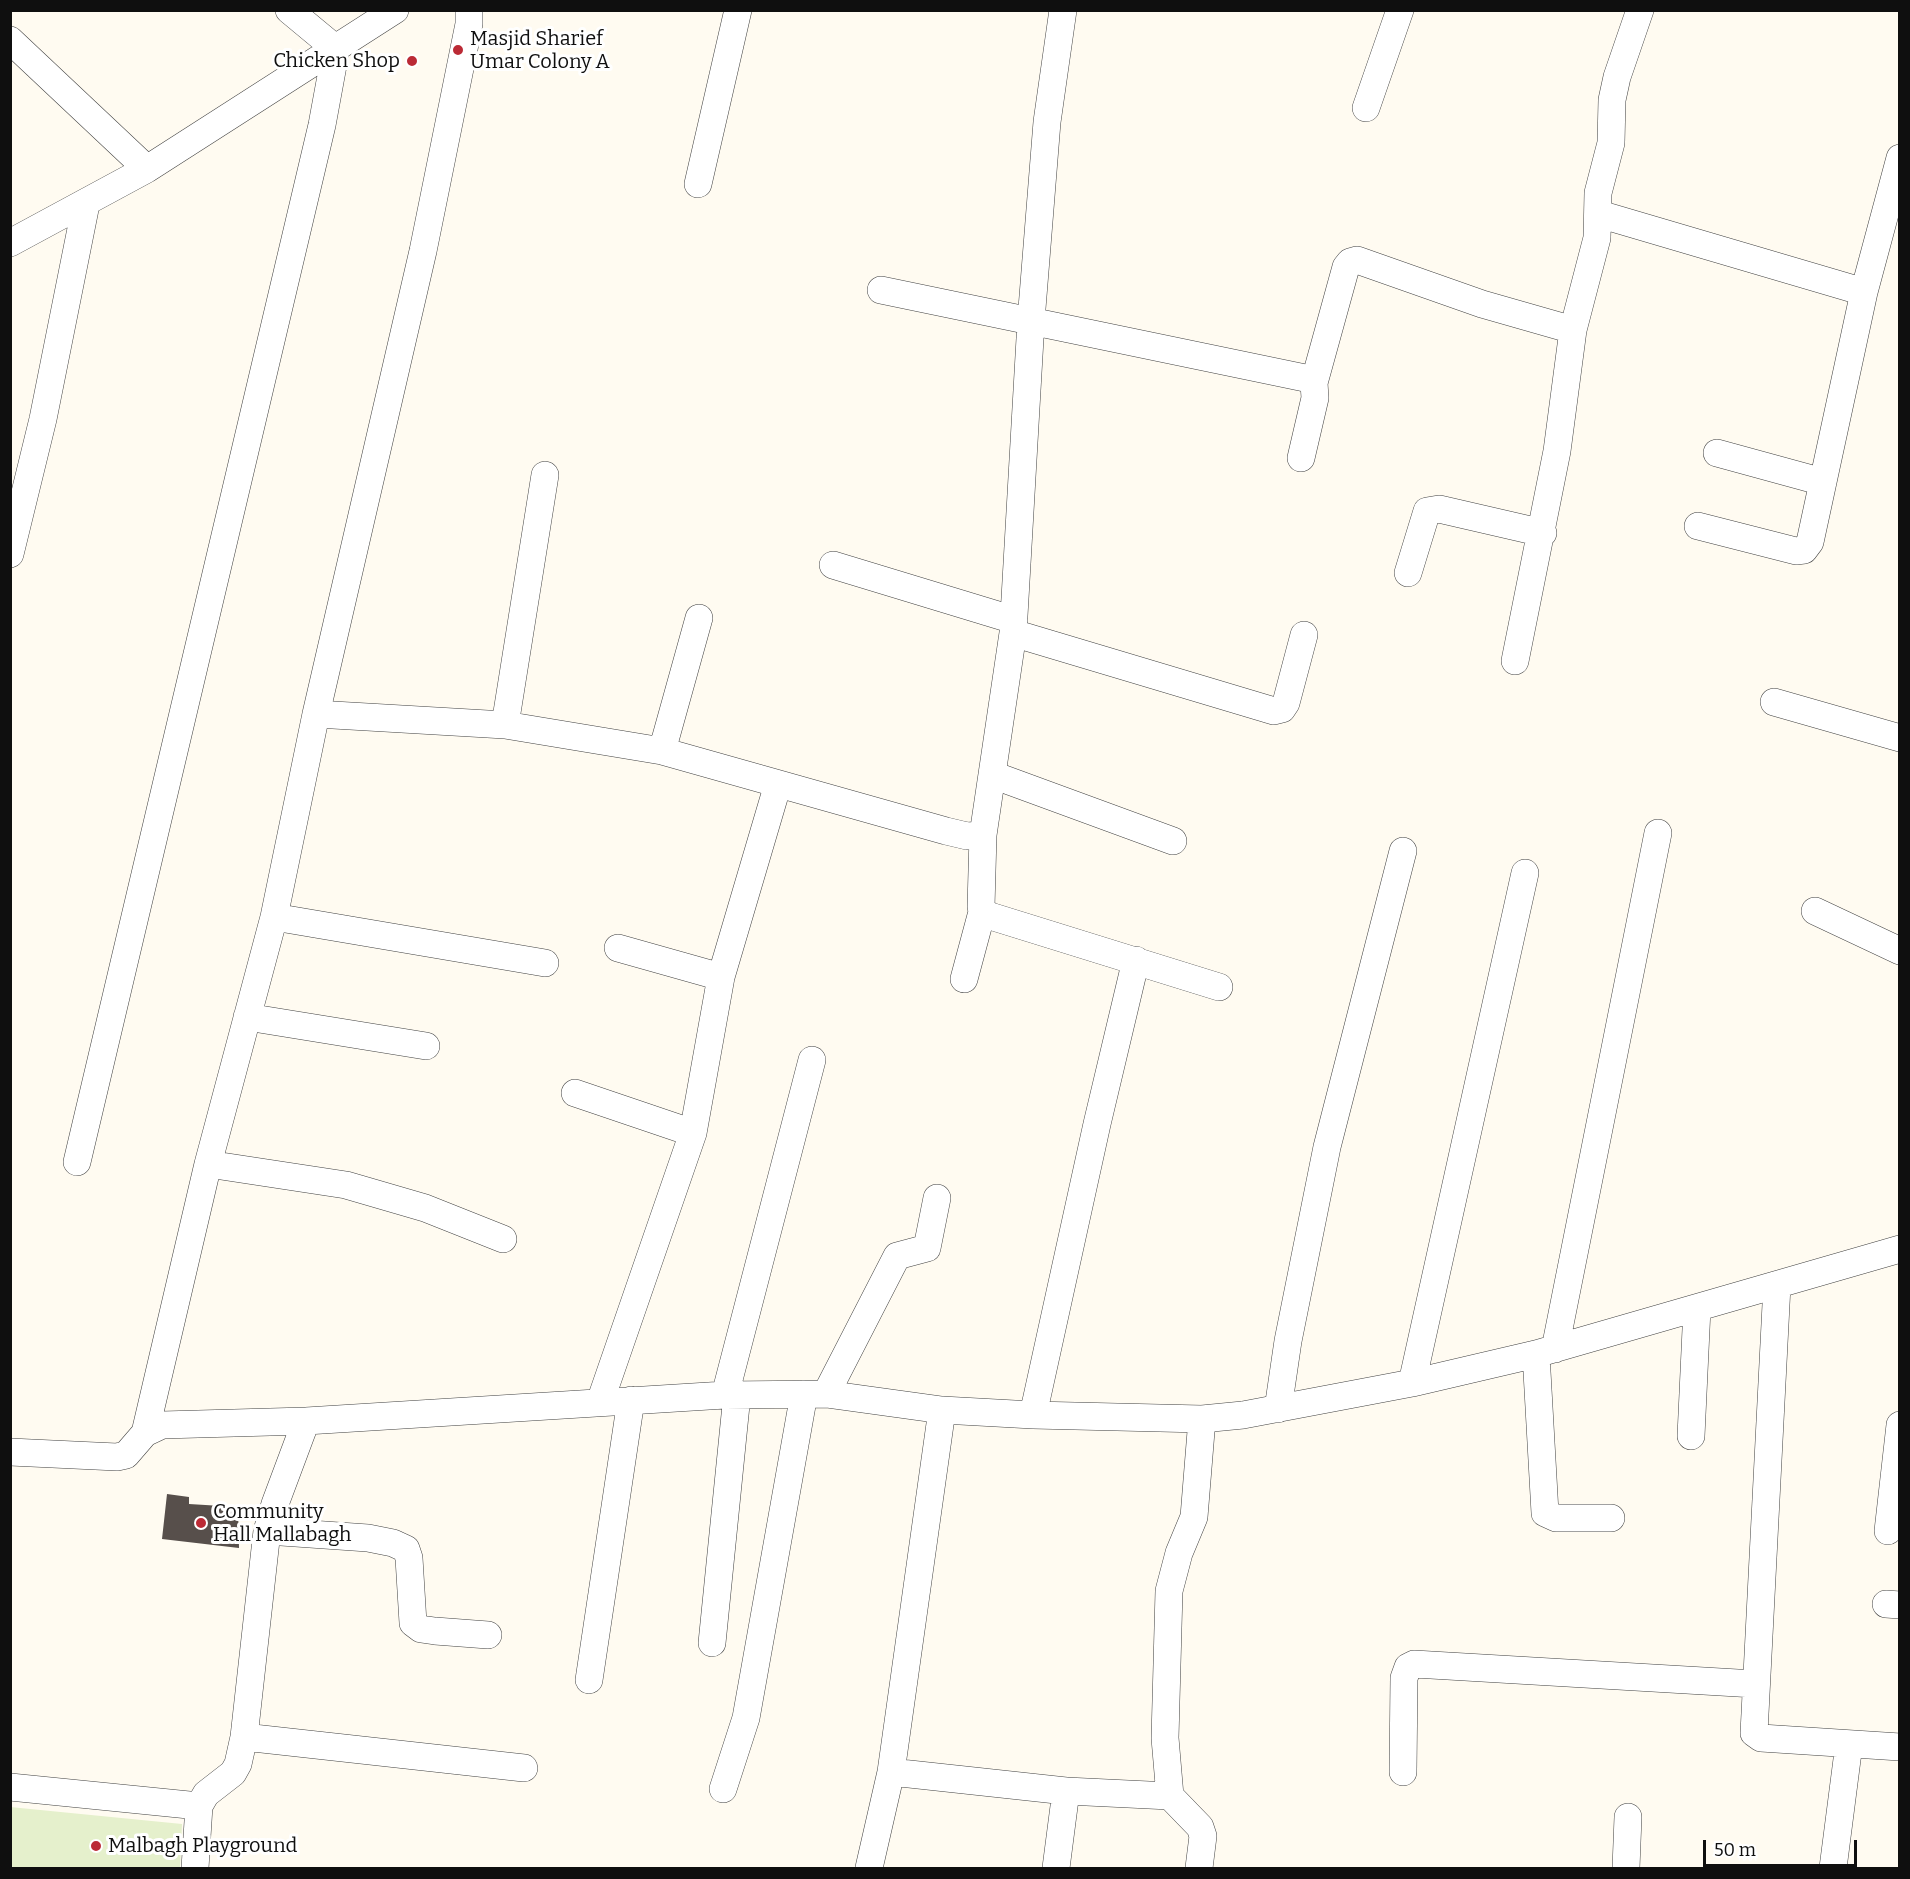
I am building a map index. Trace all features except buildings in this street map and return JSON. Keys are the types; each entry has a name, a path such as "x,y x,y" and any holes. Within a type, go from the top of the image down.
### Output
{"street":[{"path":"290,10 336,49"},
{"path":"10,243 86,204 147,169 394,10"},
{"path":"10,1452 117,1457 126,1455 133,1449 145,1433 208,1164 274,917 316,714 423,251 469,24 469,10"},
{"path":"698,184 738,10"},
{"path":"964,979 982,912 983,836 1013,627 1031,321 1047,122 1063,10"},
{"path":"1366,108 1400,10"},
{"path":"1515,661 1543,533 1557,451 1573,330 1597,238 1599,193 1611,143 1612,100 1617,77 1640,10"},
{"path":"10,40 147,169"},
{"path":"77,1162 319,137 336,49"},
{"path":"1698,526 1796,551 1804,550 1810,542 1864,292 1899,158"},
{"path":"10,554 43,419 86,204"},
{"path":"1599,214 1864,292"},
{"path":"1301,458 1315,398 1314,383 1346,267 1350,262 1357,260 1482,304 1573,330"},
{"path":"881,290 1292,373 1314,383"},
{"path":"1717,453 1823,482"},
{"path":"505,725 545,475"},
{"path":"1408,573 1427,511 1439,510 1543,533"},
{"path":"833,565 1013,627 1274,711 1282,709 1286,703 1304,635"},
{"path":"662,750 699,618"},
{"path":"1774,702 1899,738"},
{"path":"316,714 505,725 662,750 946,831 967,836 983,836"},
{"path":"993,776 1173,841"},
{"path":"600,1402 693,1133 721,977 778,784"},
{"path":"1611,1518 1556,1518 1545,1514 1545,1352 1658,833"},
{"path":"1278,1409 1288,1341 1327,1147 1403,851"},
{"path":"1412,1383 1525,873"},
{"path":"1815,911 1899,951"},
{"path":"982,912 1219,987"},
{"path":"274,917 545,963"},
{"path":"618,948 721,977"},
{"path":"1033,1415 1097,1124 1136,960"},
{"path":"247,1017 426,1046"},
{"path":"712,1642 731,1395 812,1060"},
{"path":"575,1093 693,1133"},
{"path":"208,1164 346,1185 425,1208 503,1239"},
{"path":"723,1789 746,1718 815,1394 897,1256 927,1248 937,1198"},
{"path":"145,1433 162,1425 306,1421 731,1395 815,1394 942,1410 1033,1415 1202,1419 1278,1409 1412,1383 1545,1352 1899,1249"},
{"path":"1777,1285 1754,1733 1761,1738 1899,1747"},
{"path":"1691,1436 1697,1308"},
{"path":"588,1680 631,1400"},
{"path":"869,1869 891,1773 942,1410"},
{"path":"1199,1869 1203,1836 1200,1827 1170,1796 1165,1738 1169,1591 1179,1553 1194,1518 1202,1419"},
{"path":"195,1869 199,1806 206,1794 232,1773 238,1764 244,1737 267,1532 306,1421"},
{"path":"1888,1531 1899,1425"},
{"path":"267,1532 368,1538 393,1543 406,1549 409,1558 413,1623 420,1629 488,1635"},
{"path":"1403,1772 1404,1678 1408,1667 1414,1664 1755,1684"},
{"path":"244,1737 524,1768"},
{"path":"1833,1869 1849,1744"},
{"path":"891,1773 1066,1791 1170,1796"},
{"path":"10,1787 199,1806"},
{"path":"1056,1869 1066,1791"},
{"path":"1626,1869 1628,1817"}],"green space":[{"name":"Malbagh Playground","path":"10,1807 182,1824 180,1868 11,1868"}],"place":[{"name":"Masjid Sharief Umar Colony A","path":"458,50"},
{"name":"Chicken Shop","path":"412,61"},
{"name":"Community Hall Mallabagh","path":"201,1523"},
{"name":"Malbagh Playground","path":"96,1846"}]}
